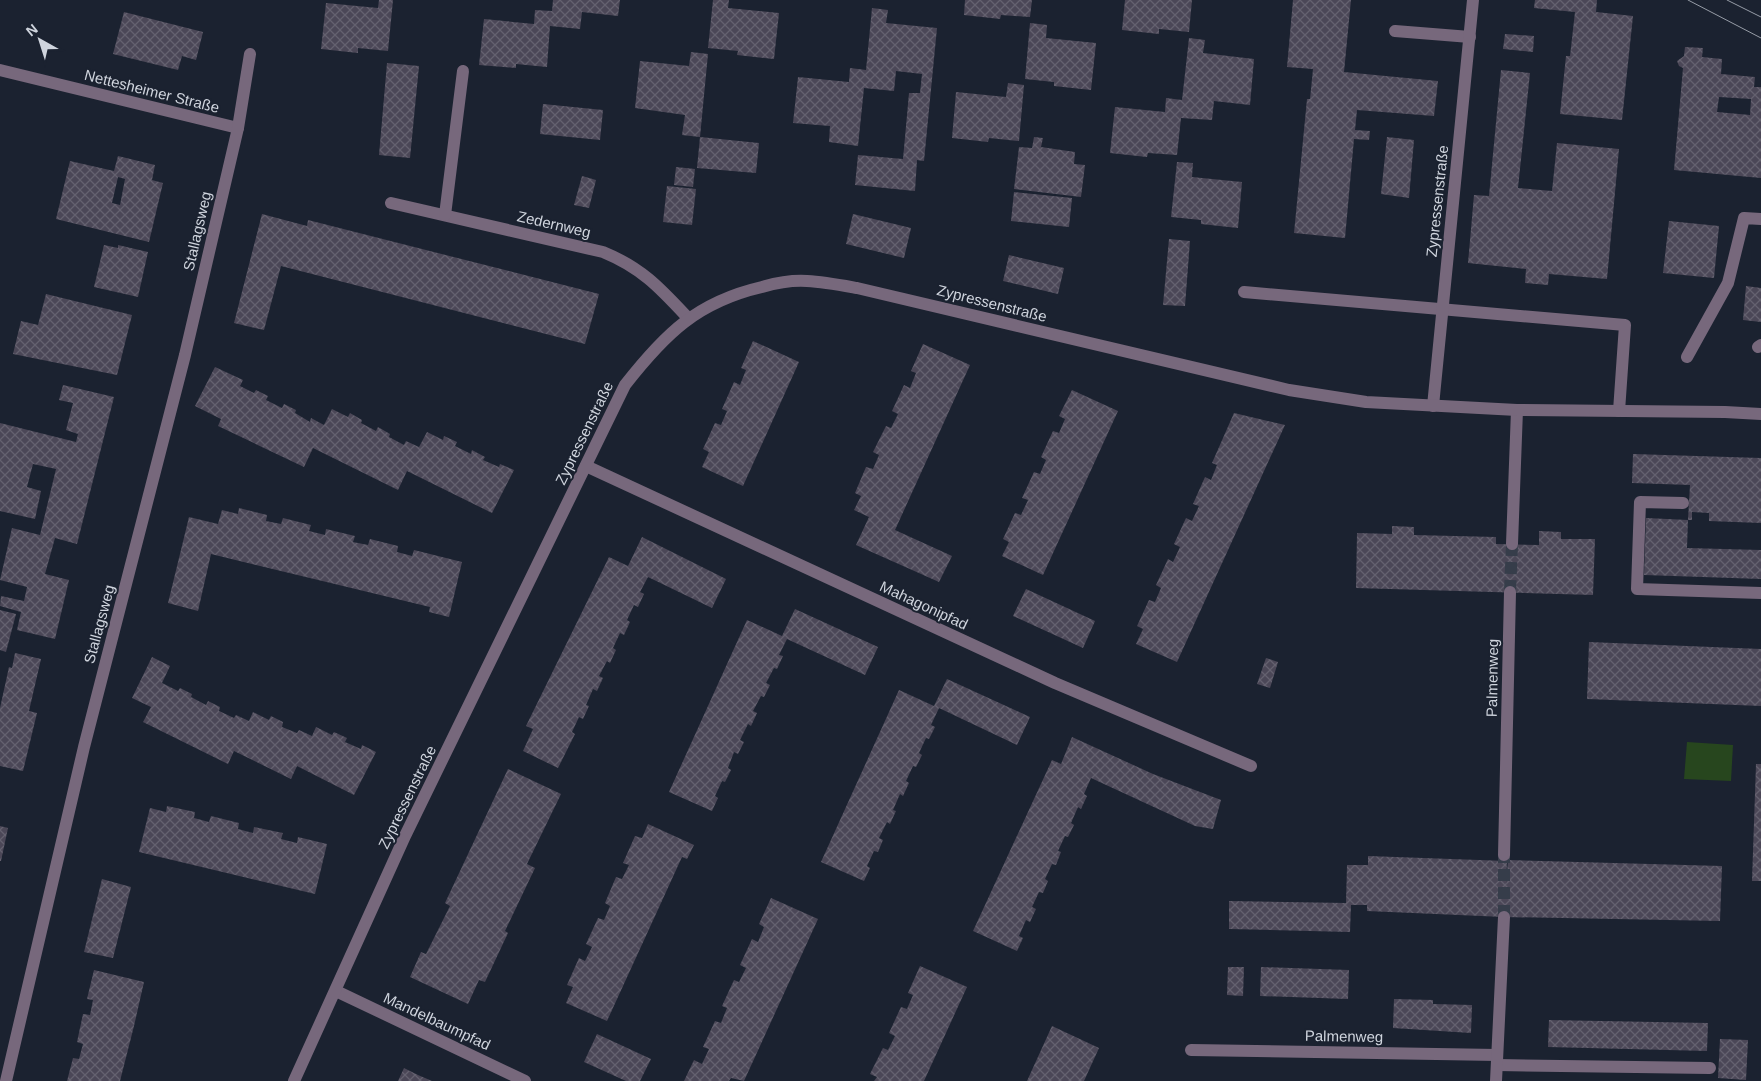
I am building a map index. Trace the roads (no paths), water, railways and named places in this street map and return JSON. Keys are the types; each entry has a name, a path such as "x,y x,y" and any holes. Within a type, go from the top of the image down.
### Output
{"street":[{"name":"Zypressenstraße","path":"1434,406 1473,0"},
{"path":"1395,31 1470,37"},
{"path":"238,128 250,54"},
{"name":"Nettesheimer Straße","path":"0,70 238,128"},
{"path":"445,215 463,71"},
{"name":"Stallagsweg","path":"6,1081 84,747 161,452 238,128"},
{"name":"Zedernweg","path":"391,203 603,252 628,262 653,281 688,318"},
{"path":"1687,357 1728,283 1744,218 1761,219"},
{"name":"Zypressenstraße","path":"294,1081 405,836 625,385 654,349 688,318 719,300 744,290 774,283 806,281 857,288 906,298 1289,390 1366,402 1517,410 1761,414"},
{"path":"1244,292 1626,325 1619,411"},
{"path":"1512,544 1517,410"},
{"name":"Mahagonipfad","path":"586,466 1046,679 1251,766"},
{"path":"1682,503 1640,502 1637,588 1761,593"},
{"name":"Palmenweg","path":"1504,855 1510,592"},
{"path":"1496,1081 1504,917"},
{"name":"Mandelbaumpfad","path":"336,990 525,1081"},
{"name":"Palmenweg","path":"1191,1050 1710,1068"}],"tunnel":[{"path":"1510,592 1512,544"},
{"path":"1504,855 1504,917"}],"tram line":[{"path":"1688,0 1761,38"},
{"path":"1727,0 1761,17"}]}
